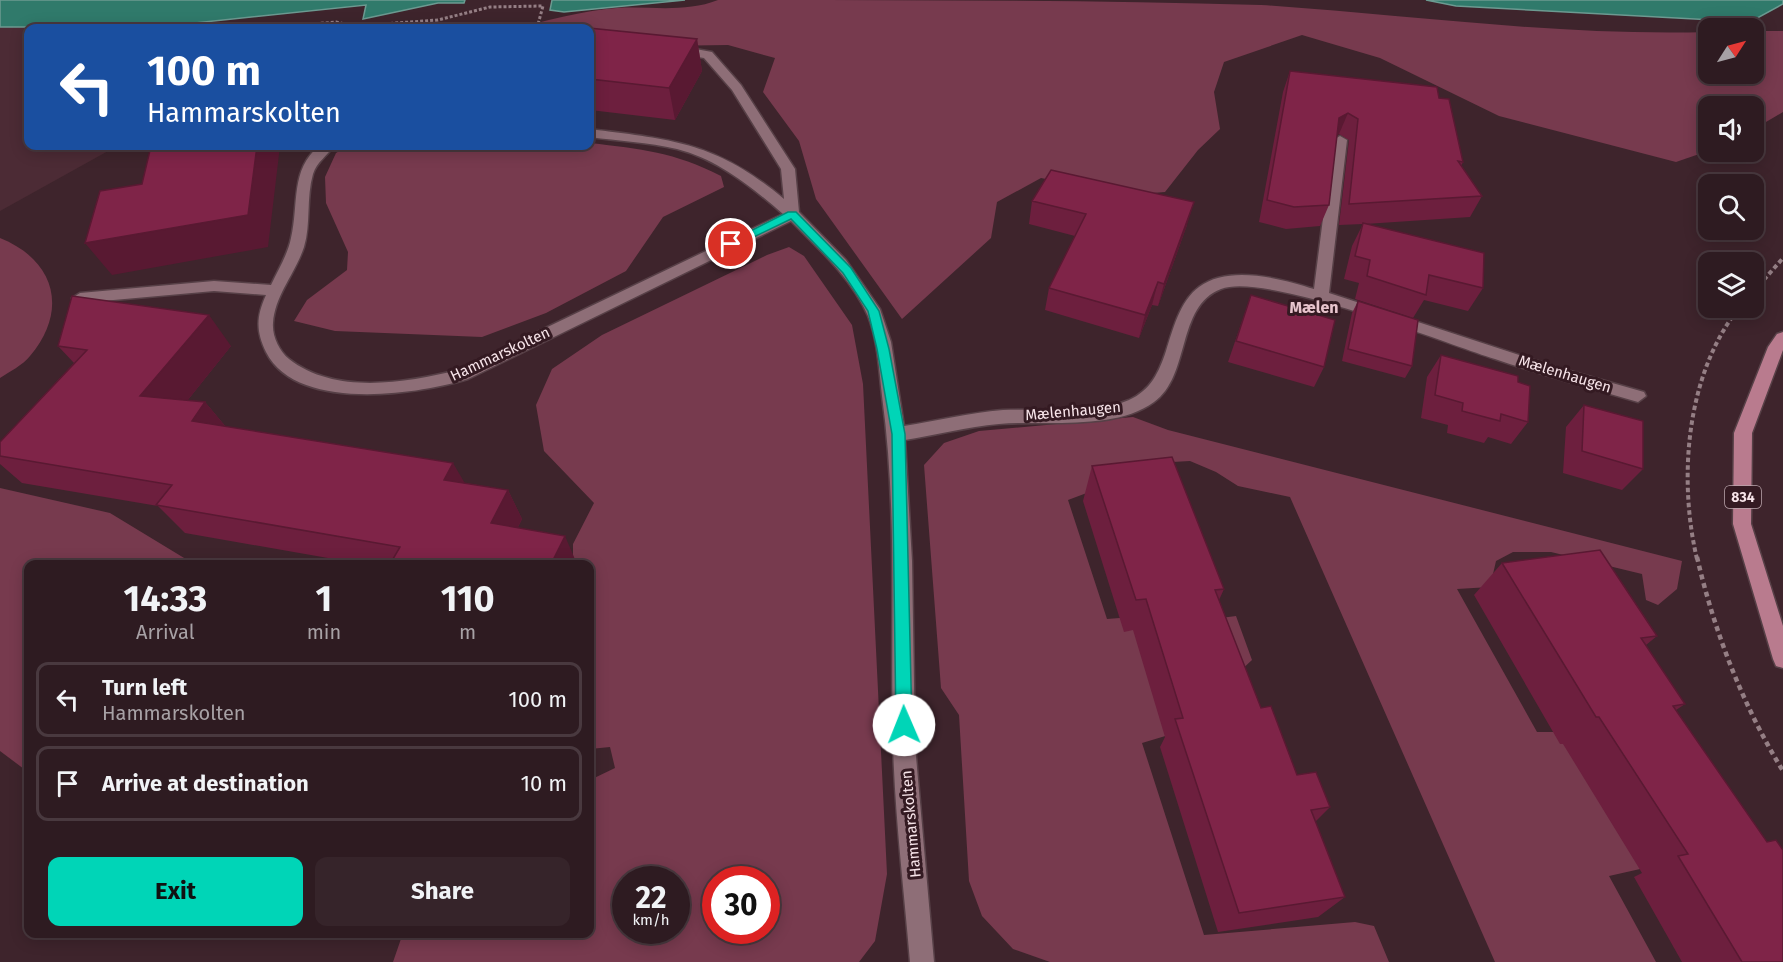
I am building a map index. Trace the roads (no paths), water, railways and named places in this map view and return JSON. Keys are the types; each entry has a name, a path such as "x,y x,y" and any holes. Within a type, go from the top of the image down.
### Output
{"main road":[{"name":"834","path":"1783,338 1776,347 1743,433 1742,524 1783,660"}],"street":[{"path":"690,51 708,56 738,88 788,169 792,214"},
{"name":"Hammarskolten","path":"594,134 660,142 694,150 725,163 792,214 847,270 873,311 883,349 898,434 904,748 922,962"},
{"path":"1321,296 1340,140"},
{"name":"Hammarskolten","path":"320,150 304,175 299,239 267,311 266,335 278,357 293,372 319,383 350,387 402,388 427,385 462,375 792,214"},
{"name":"Mælenhaugen","path":"898,434 999,418 1106,411 1136,405 1151,396 1160,384 1194,302 1204,290 1220,283 1237,281 1321,296 1541,368 1638,396"},
{"path":"80,298 214,286 277,291"}],"district":[{"name":"Mælen","path":"1314,307"}]}
